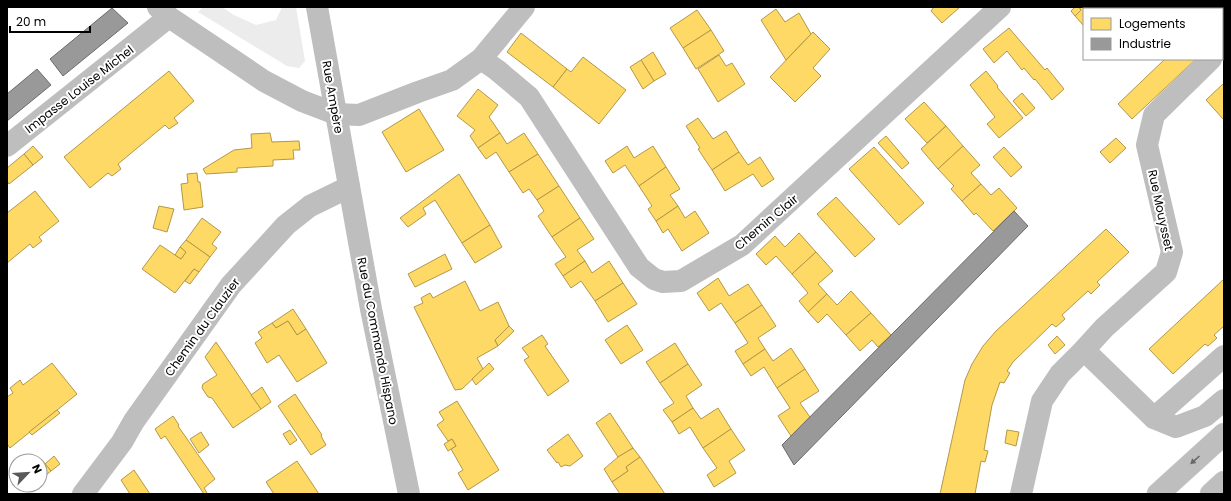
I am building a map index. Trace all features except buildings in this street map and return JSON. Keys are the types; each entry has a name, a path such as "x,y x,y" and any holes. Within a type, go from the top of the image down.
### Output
{"street":[{"name":"Rue Ampère","path":"317,7 349,187"},
{"path":"163,12 264,81 302,101 336,114 359,115 452,80 481,59 524,7"},
{"name":"Chemin Clair","path":"481,59 529,97 639,267 654,279 663,282 681,281 742,245 1000,7"},
{"name":"Impasse Louise Michel","path":"7,146 163,12"},
{"name":"Rue Mouysset","path":"1021,494 1042,400 1060,374 1104,328 1166,272 1172,252 1147,145 1154,115 1210,60"},
{"name":"Chemin du Clauzier","path":"83,494 122,442 134,421 231,285 286,225 310,206 349,187"},
{"name":"Rue du Commando Hispano","path":"349,187 371,309 410,494"},
{"path":"1084,350 1154,418 1176,427 1205,416 1224,400"},
{"path":"1154,418 1224,356"},
{"path":"1158,494 1224,434"},
{"path":"1211,494 1224,482"}],"shaded area":[{"path":"203,7 222,7 234,15 256,25 276,20 282,7 296,7 305,61 299,68 287,66 198,12"}]}
